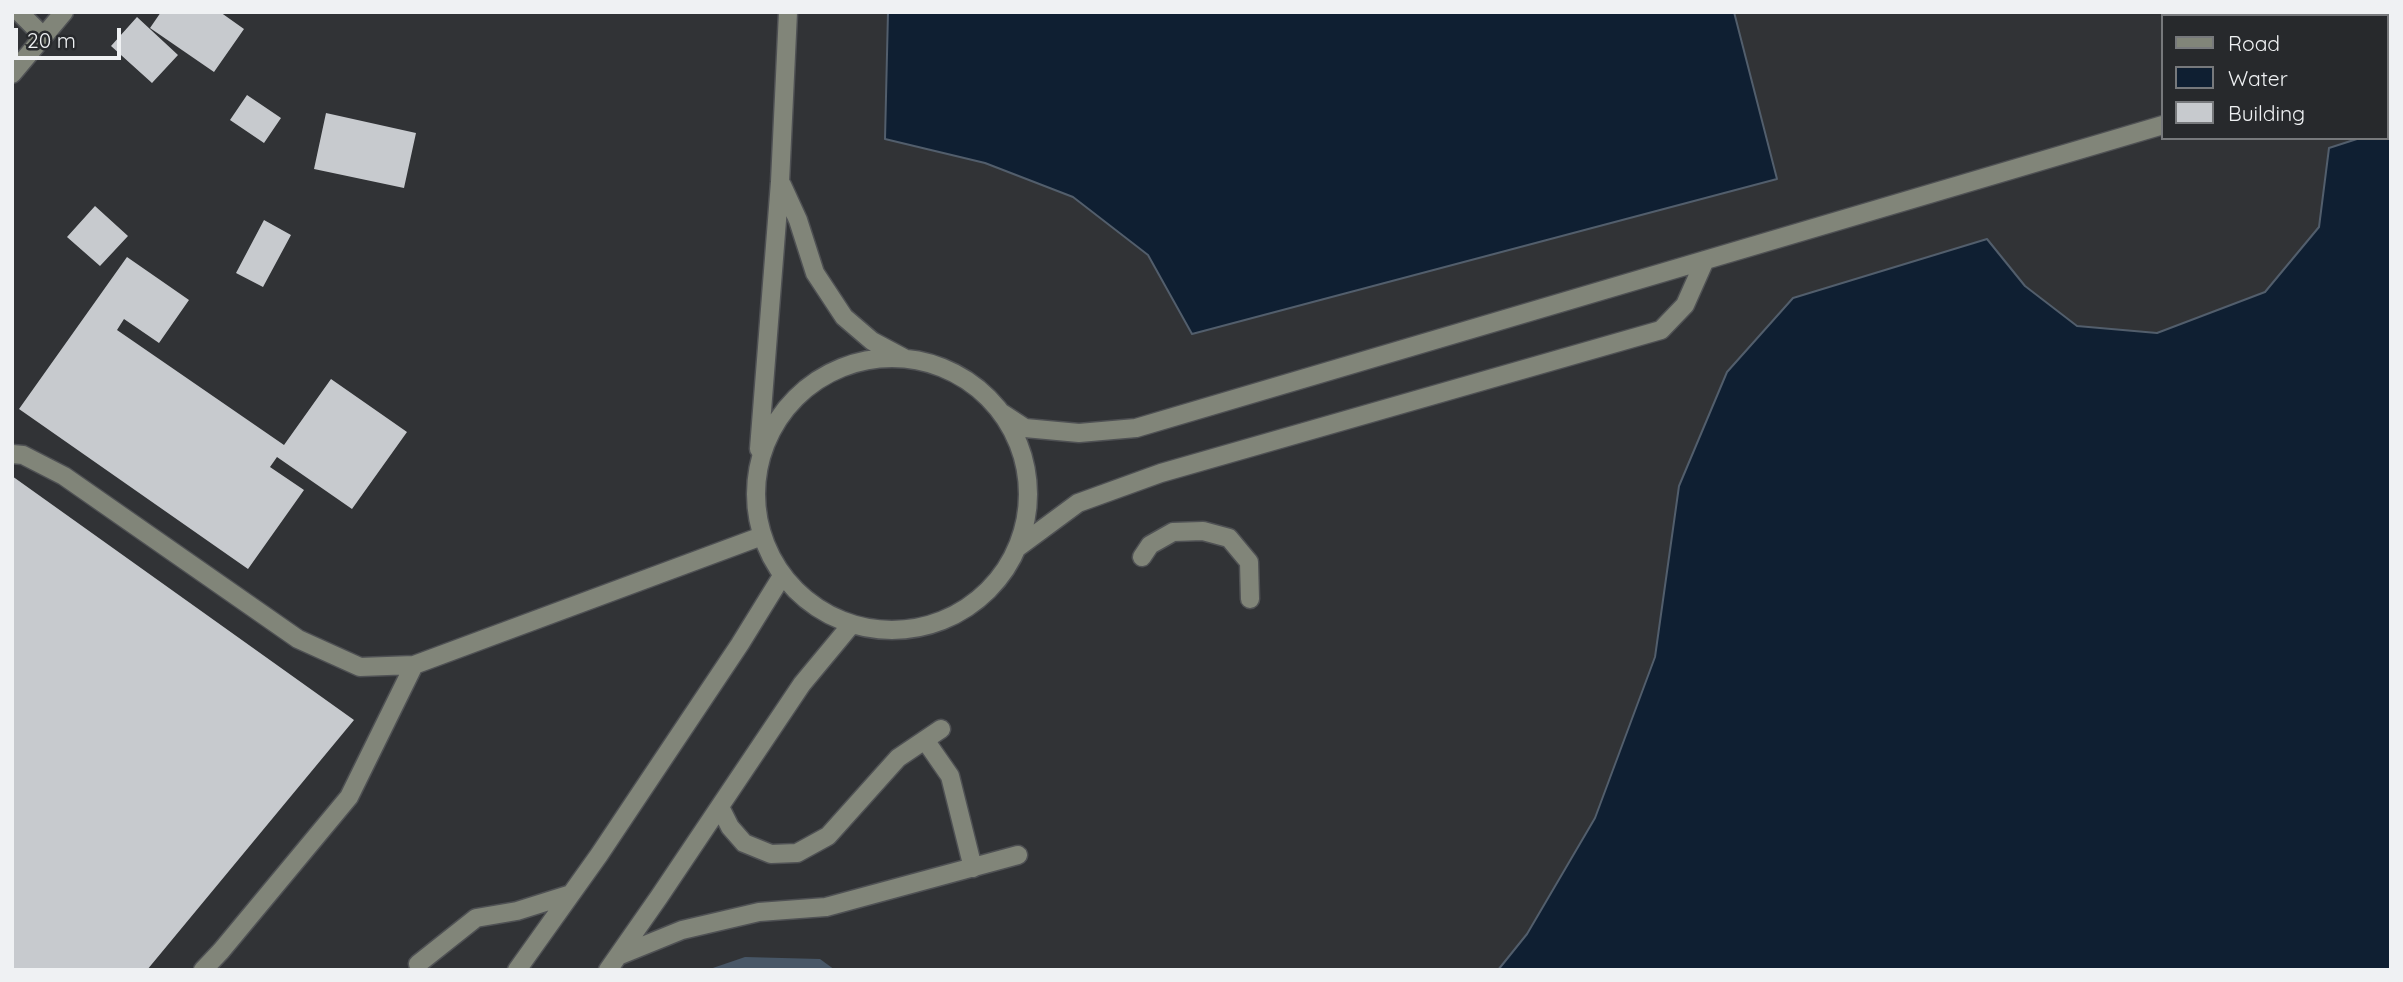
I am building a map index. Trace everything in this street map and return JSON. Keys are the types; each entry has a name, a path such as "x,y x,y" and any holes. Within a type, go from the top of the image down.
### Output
{"street":[{"path":"19,12 43,36"},
{"path":"12,74 64,12"},
{"path":"788,12 780,181 755,496 758,524 767,552 782,576 801,597 825,613 851,625 879,631 907,630 935,624 984,595 1004,573 1017,548 1026,521 1029,492 1026,464 1016,437 1002,412"},
{"path":"758,468 766,441 780,416 800,394 822,377 848,365 876,359 905,358 933,364 959,375 1025,428 1079,433 1136,428 2162,125"},
{"path":"780,181 798,220 815,273 844,317 872,341 905,358"},
{"path":"1017,548 1078,503 1161,473 1661,330 1685,305 1705,260"},
{"path":"12,454 23,455 64,476 298,639 360,667 414,665 762,536"},
{"path":"1142,557 1150,545 1173,532 1203,531 1228,538 1249,562 1250,599"},
{"path":"517,970 740,644 782,576"},
{"path":"613,963 802,684 851,625"},
{"path":"203,970 222,951 349,797 414,665"},
{"path":"720,807 730,827 744,843 771,853 797,853 828,835 898,758 942,729"},
{"path":"925,740 950,776 974,868"},
{"path":"613,963 682,930 759,912 826,907 1018,855"},
{"path":"418,964 476,918 517,911 571,894"}],"shaded area":[{"path":"745,957 820,959 835,970 707,970"}],"water":[{"path":"888,12 1734,12 1777,179 1192,334 1148,255 1073,197 985,163 885,139"},
{"path":"2250,12 2364,12 2358,14"},
{"path":"2389,130 2391,970 1498,970 1527,934 1595,818 1655,657 1679,486 1727,372 1793,298 1987,239 2025,286 2077,326 2157,333 2265,292 2319,227 2329,148 2354,140 2389,140"}],"building":[{"path":"161,12 220,12 244,29 214,72 150,28"},
{"path":"137,17 178,55 152,83 111,46"},
{"path":"247,95 281,118 264,143 230,120"},
{"path":"326,113 416,133 404,188 314,169"},
{"path":"95,206 128,236 100,266 67,237"},
{"path":"264,220 291,235 263,287 236,273"},
{"path":"127,257 189,300 159,343 124,319 117,330 284,445 331,379 407,432 352,509 277,457 270,467 304,490 248,569 19,409"},
{"path":"12,476 354,720 147,970 12,970"}]}
